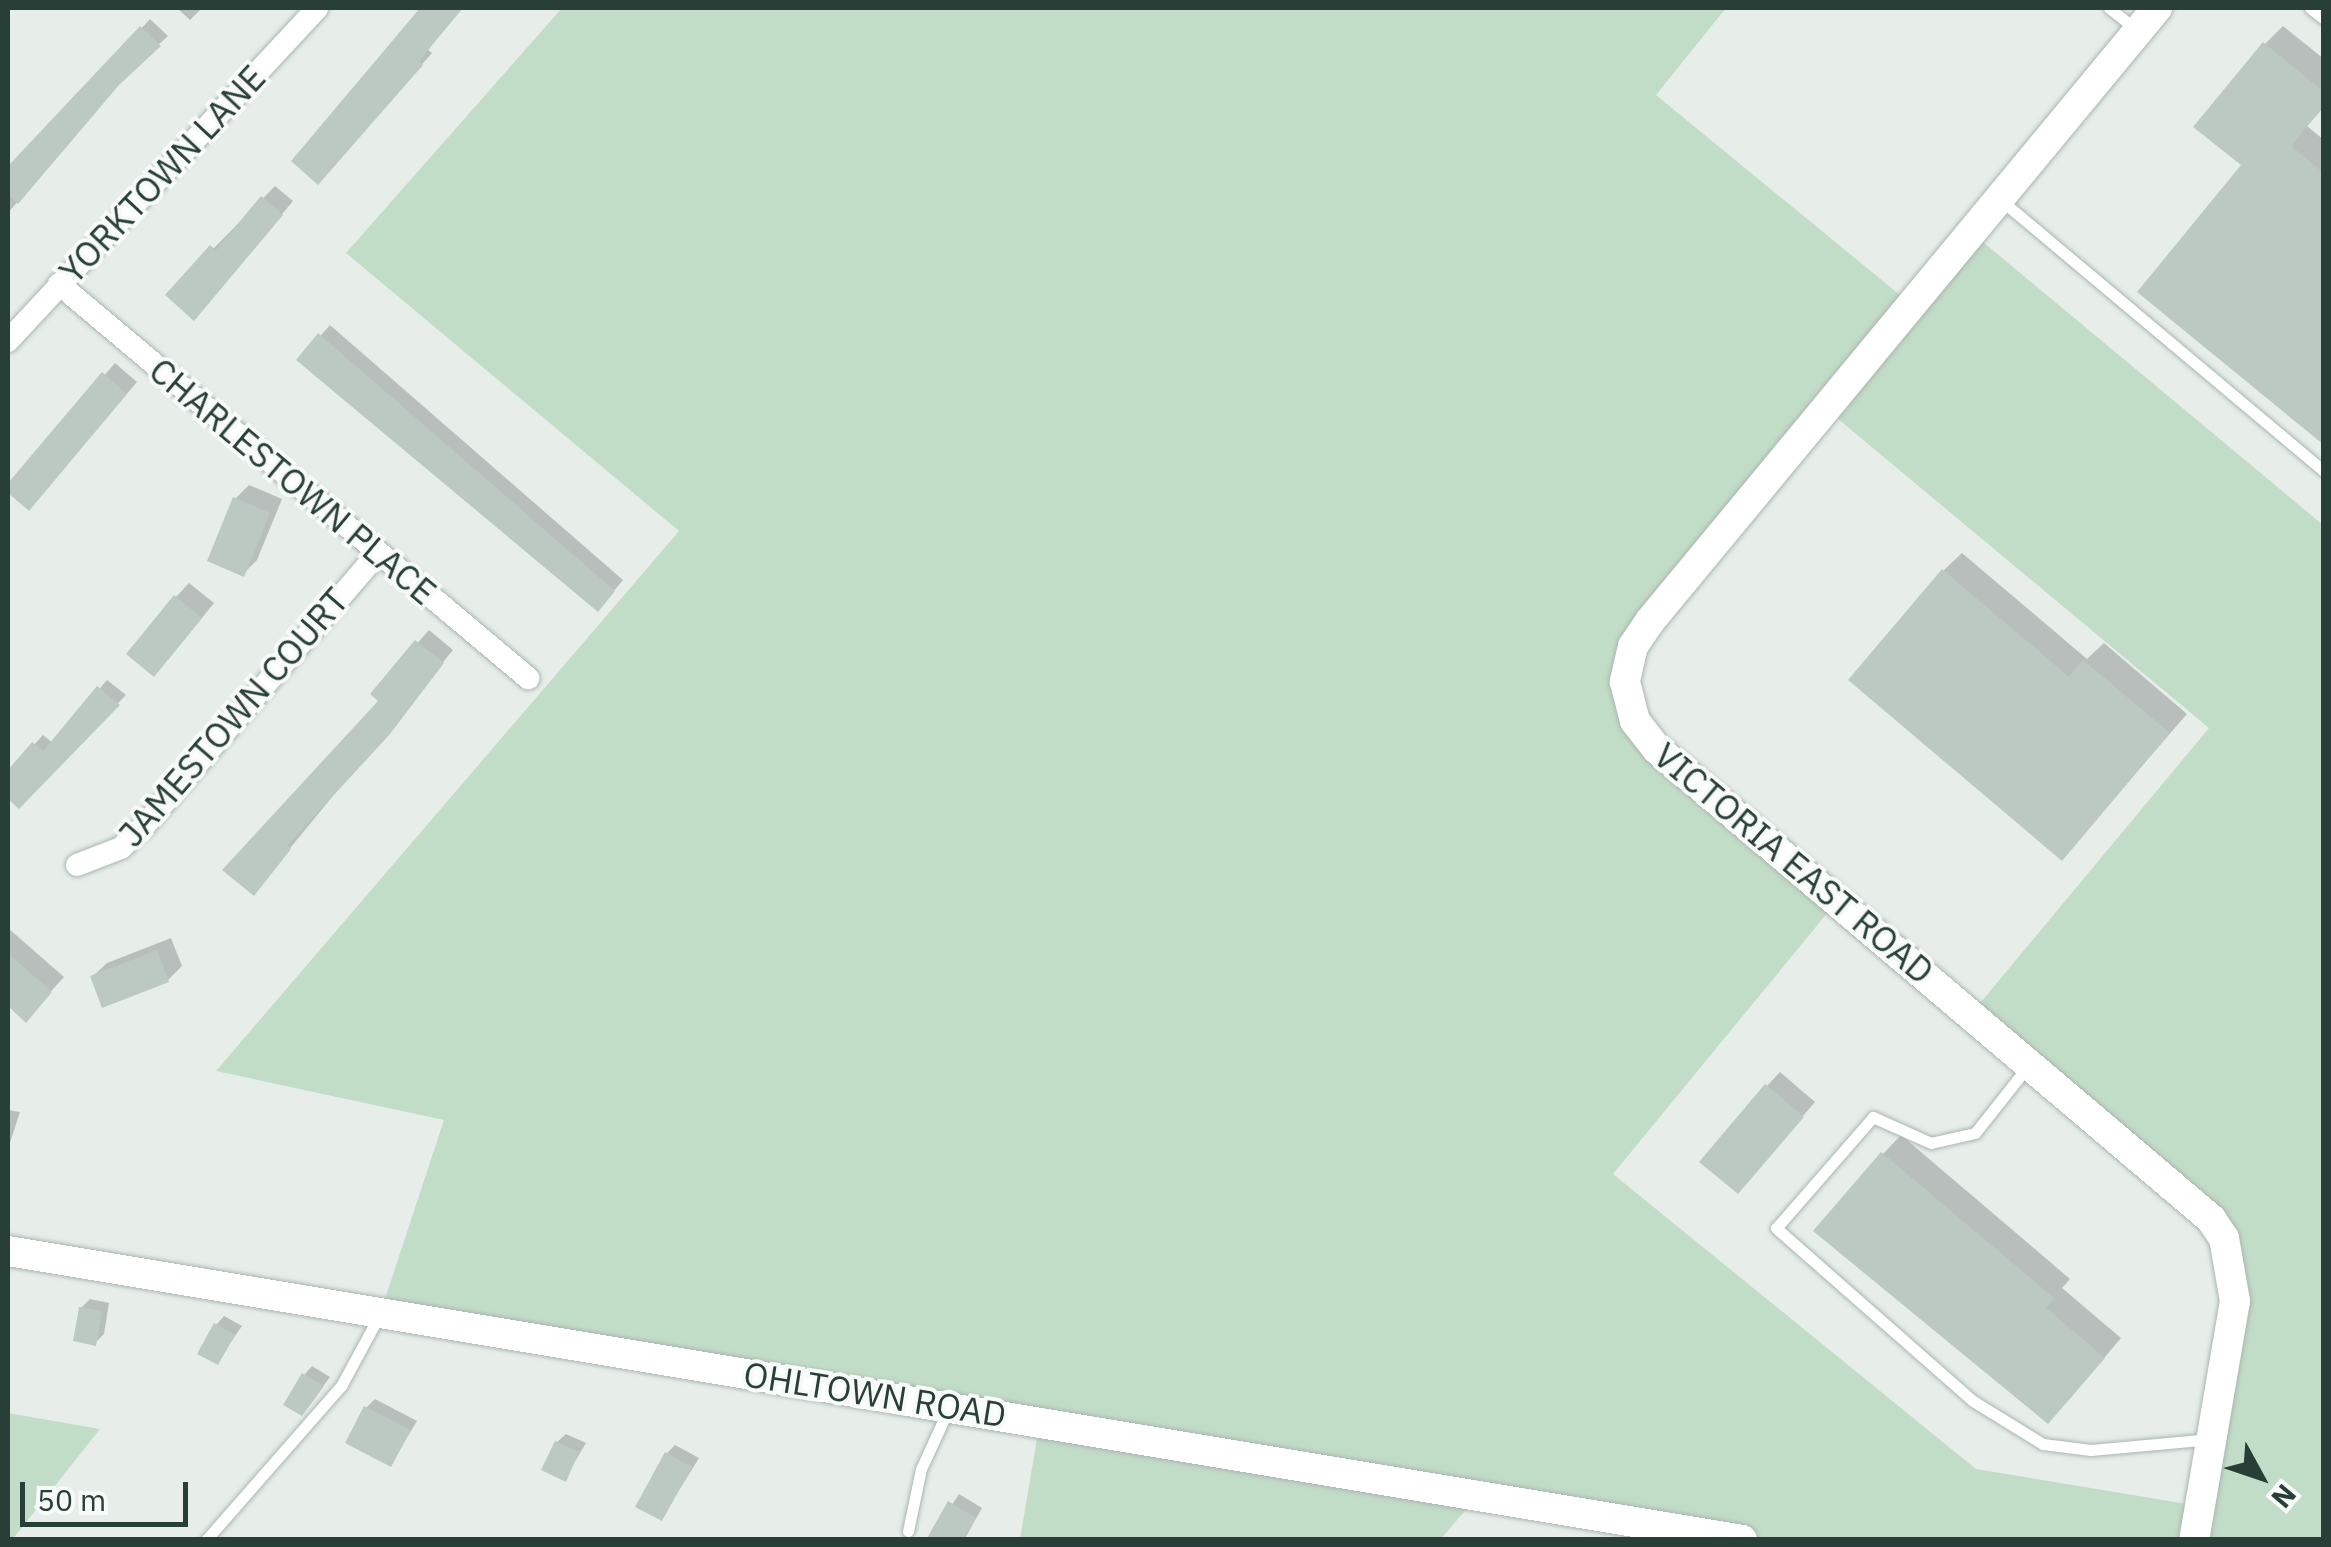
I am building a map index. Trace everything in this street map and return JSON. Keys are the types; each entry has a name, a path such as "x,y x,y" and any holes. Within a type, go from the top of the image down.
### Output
{"street":[{"name":"YORKTOWN LANE","path":"8,341 317,8"},
{"name":"VICTORIA EAST ROAD","path":"2147,19 1650,621 1633,646 1624,682 1635,721 1657,749 2210,1219 2224,1238 2236,1283 2194,1540"},
{"name":"CHARLESTOWN PLACE","path":"59,284 528,678"},
{"name":"JAMESTOWN COURT","path":"77,865 120,848 146,825 378,553"},
{"name":"OHLTOWN ROAD","path":"8,1251 1742,1540"}],"lane":[{"path":"2109,8 2147,19"},
{"path":"2310,8 2324,20"},
{"path":"1999,199 2324,471"},
{"path":"2030,1064 1976,1133 1931,1143 1873,1117 1776,1228 1973,1401 2043,1444 2091,1450 2211,1439"},
{"path":"206,1540 238,1511 361,1359 380,1314"},
{"path":"908,1531 921,1470 949,1406"}],"green space":[{"path":"562,8 1726,8 1656,95 1911,304 1971,232 2323,525 2323,1539 1711,1539 1479,1494 1441,1539 1020,1539 1040,1421 380,1314 444,1120 216,1071 679,531 346,253","holes":["1826,409 2209,728 1971,1014 2233,1260 2199,1506 1976,1469 1613,1174 1838,900 1627,701 1650,621"]},
{"path":"8,1413 100,1429 12,1540 8,1539"}],"building":[{"path":"420,8 463,8 419,61 423,65 318,185 291,161"},
{"path":"140,26 161,46 119,85 18,204 8,194 8,166"},
{"path":"2263,42 2324,92 2324,106 2291,146 2324,173 2324,445 2137,292 2241,165 2193,127"},
{"path":"261,196 283,215 194,321 165,295 210,245 216,250"},
{"path":"318,333 615,591 598,612 296,360"},
{"path":"102,372 127,394 29,511 8,493 8,483"},
{"path":"233,497 270,513 244,577 207,561"},
{"path":"1942,569 2069,677 2083,660 2170,733 2062,861 1848,680"},
{"path":"174,595 202,618 154,677 126,654"},
{"path":"415,640 444,663 390,734 287,846 291,849 254,896 222,870 378,701 370,694"},
{"path":"97,686 120,705 19,809 8,799 8,770 32,742 43,751"},
{"path":"157,950 169,982 102,1008 90,976"},
{"path":"8,953 52,992 26,1023 8,1006"},
{"path":"1765,1084 1804,1117 1738,1194 1699,1162"},
{"path":"1881,1152 2054,1298 2046,1308 2105,1358 2048,1424 1813,1231"},
{"path":"79,1307 102,1311 96,1346 73,1341"},
{"path":"214,1323 235,1335 218,1365 197,1354"},
{"path":"302,1373 324,1386 302,1416 283,1405"},
{"path":"364,1406 411,1430 391,1467 345,1443"},
{"path":"555,1441 579,1452 566,1482 541,1470"},
{"path":"665,1452 692,1467 662,1521 635,1507"},
{"path":"948,1501 976,1518 962,1540 926,1540"}]}
